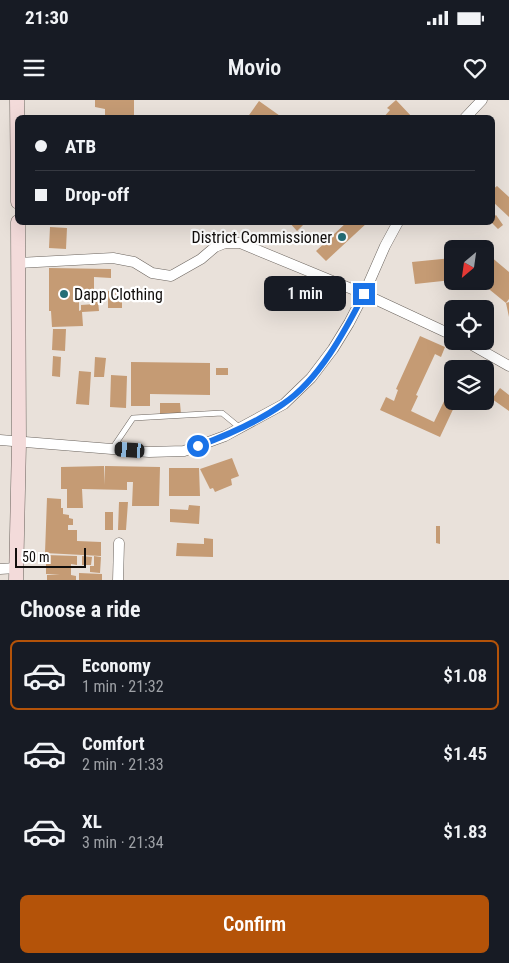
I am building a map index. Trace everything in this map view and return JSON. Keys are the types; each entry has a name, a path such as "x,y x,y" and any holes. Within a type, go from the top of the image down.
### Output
{"main road":[{"path":"17,100 17,115"},
{"path":"16,574 19,443 18,225"}],"street":[{"path":"468,115 482,100"},
{"path":"0,440 149,452 184,451 225,436 240,428 284,404 311,378 341,336 364,294 396,225"},
{"path":"18,263 113,258 134,262 152,273 171,276 202,259 215,247 225,242 240,243 364,294 444,331"},
{"path":"481,350 509,366"},
{"path":"118,580 119,543"},
{"path":"0,569 16,574"}],"lane":[{"path":"112,449 134,418 222,413 240,428"}],"building":[{"path":"95,100 134,100 134,115 105,115 105,109 95,107"},
{"path":"396,100 410,115 386,115 390,110 387,108"},
{"path":"259,101 279,115 249,115"},
{"path":"497,186 509,197 509,217 495,204 495,188"},
{"path":"495,216 503,225 498,229 494,225"},
{"path":"292,225 303,225 297,231"},
{"name":"District Commissioner","path":"344,225 365,225 326,261 316,251"},
{"path":"50,227 67,228 66,249 49,248"},
{"path":"444,259 444,281 415,284 412,262"},
{"path":"494,259 509,272 509,299 506,303 490,290 494,290"},
{"name":"Dapp Clothing","path":"49,268 111,269 111,278 94,277 94,289 90,289 90,299 82,299 82,288 79,288 79,311 81,310 81,305 95,304 98,301 99,311 82,312 83,326 52,327 51,311 49,311"},
{"path":"108,291 122,291 122,308 108,308"},
{"path":"509,302 509,317 506,303"},
{"path":"53,329 66,329 65,351 52,350"},
{"path":"420,336 444,347 441,357 435,354 416,395 418,396 411,411 434,422 444,401 444,410 453,410 440,437 380,410 386,397 394,401 398,390 396,389"},
{"path":"53,356 61,357 60,377 52,376"},
{"path":"95,357 106,358 104,377 94,377"},
{"path":"131,362 210,363 210,395 150,394 150,406 131,406"},
{"path":"216,368 228,368 228,375 216,375"},
{"path":"79,371 91,372 89,405 76,404"},
{"path":"111,375 127,376 126,408 110,407"},
{"path":"500,388 509,395 509,411 494,400 494,396"},
{"path":"160,403 180,403 181,414 160,415"},
{"path":"232,458 239,476 231,479 232,485 215,492 213,488 210,489 200,469"},
{"path":"104,466 104,485 105,466 160,467 159,506 132,506 133,482 127,482 127,490 82,489 83,508 67,508 67,489 61,489 61,467"},
{"path":"169,468 199,468 200,496 169,496"},
{"path":"47,498 61,499 63,514 69,515 69,518 73,519 73,525 68,525 68,530 77,530 77,541 101,542 101,556 45,553"},
{"path":"119,502 128,502 126,530 118,530"},
{"path":"189,505 200,506 199,524 170,522 170,509 188,510"},
{"path":"105,512 113,512 113,530 105,530"},
{"path":"436,526 440,526 440,544 436,543"},
{"path":"204,538 213,539 213,557 176,556 177,543 204,544"},
{"path":"46,555 77,556 77,565 71,564 71,575 76,576 76,580 47,580 47,575 60,574 46,574"},
{"path":"82,556 92,557 91,565 82,565"},
{"path":"94,556 101,557 100,573 90,572 90,566 94,566"},
{"path":"79,573 102,574 102,580 79,580"}],"place":[{"name":"District Commissioner","path":"342,237"},
{"name":"Dapp Clothing","path":"64,294"}],"route":[{"path":"198,446 225,436 284,404 311,378 333,349 349,324 364,294"}]}
